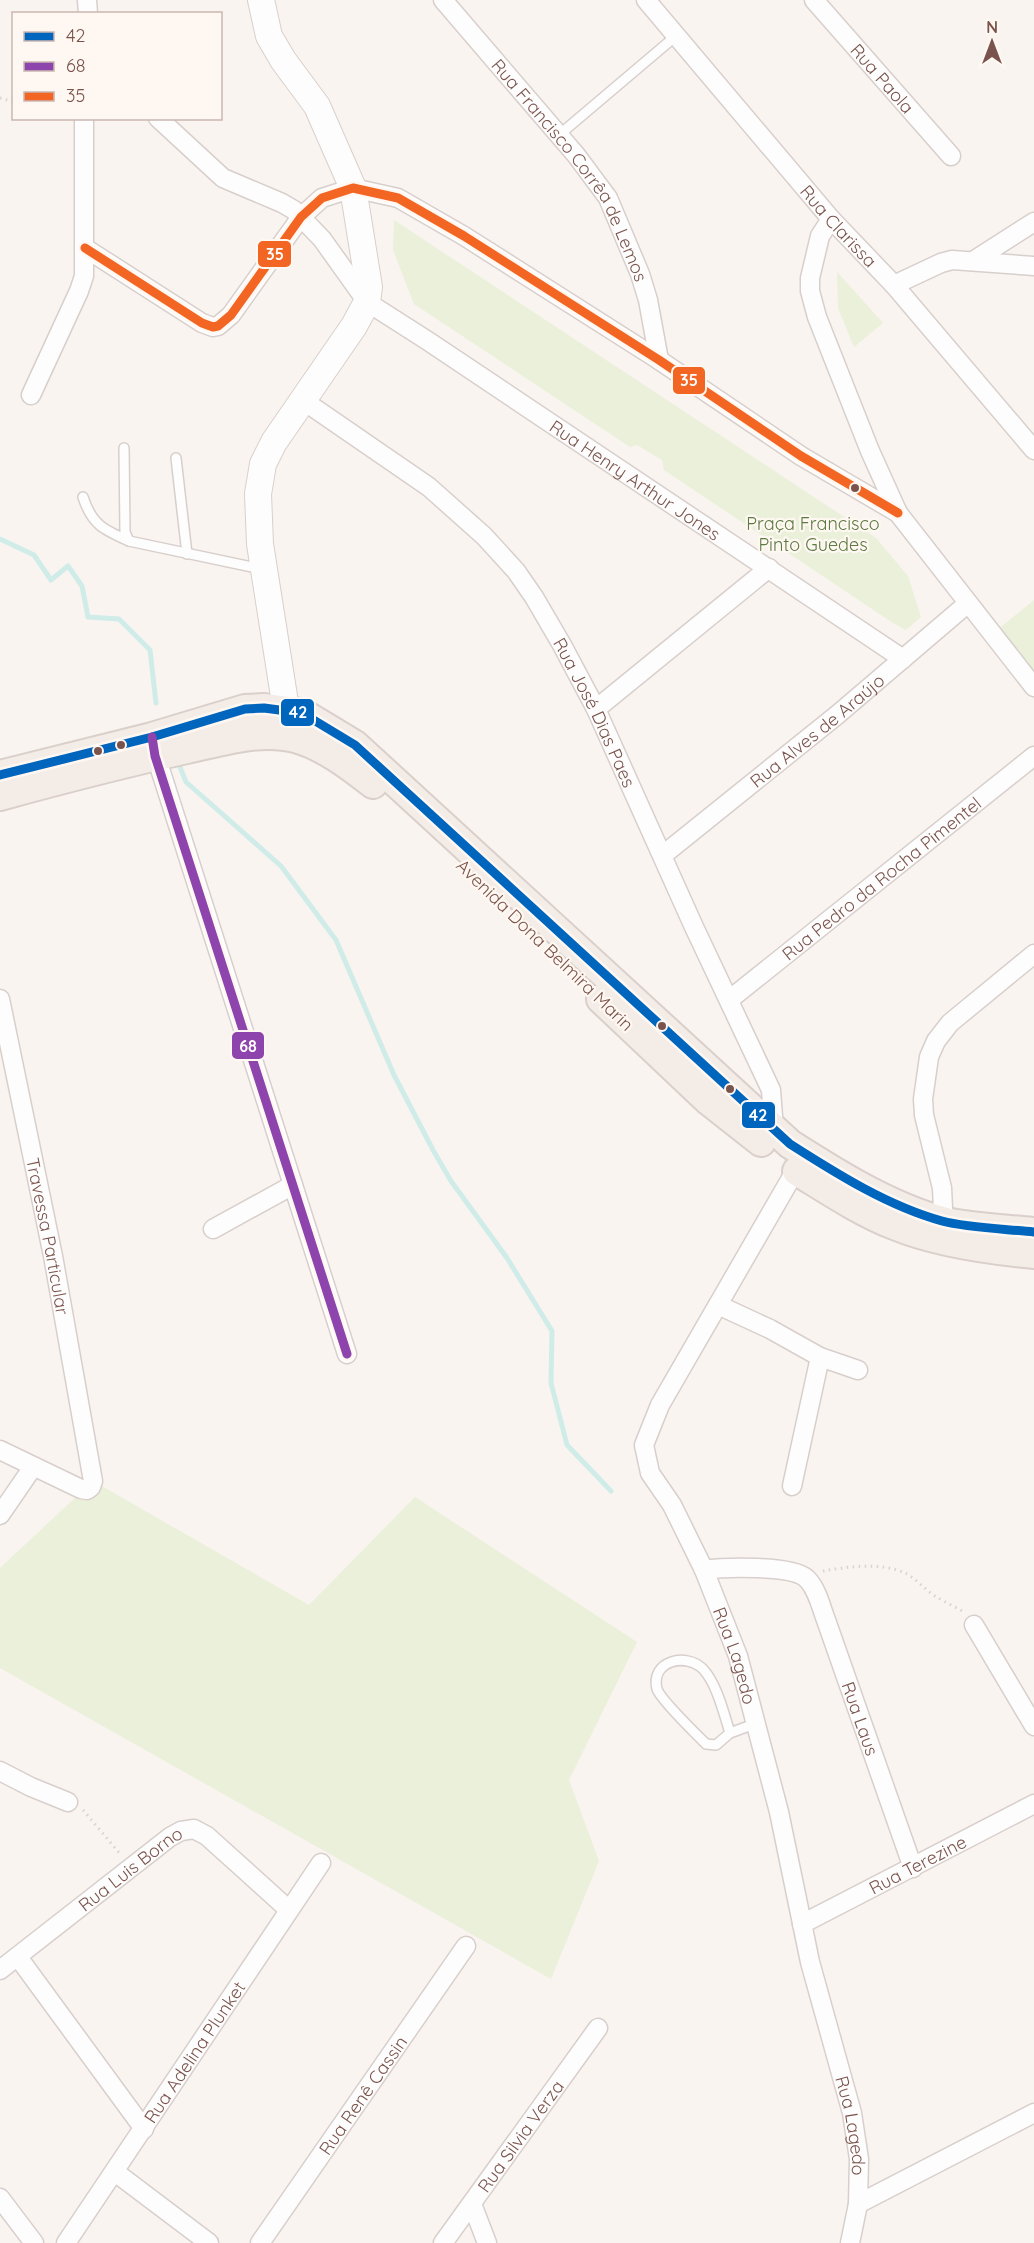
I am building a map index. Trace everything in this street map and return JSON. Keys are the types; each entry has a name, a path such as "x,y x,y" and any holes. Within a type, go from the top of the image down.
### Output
{"main road":[{"path":"239,738 275,720 279,668 258,516 259,478 263,464 274,442 354,326 367,302 369,287 353,188 318,106 283,60 269,36 261,0"},
{"name":"Avenida Dona Belmira Marin","path":"0,791 153,747 245,709 275,708 302,713 355,745 765,1123 800,1162 829,1168 944,1230 1034,1254"},
{"name":"Avenida Dona Belmira Marin","path":"153,747 239,738 294,737 316,746 349,766 388,795 709,1101 765,1123"},
{"name":"Avenida Dona Belmira Marin","path":"944,1230 1034,1232"}],"street":[{"name":"Rua Francisco Corrêa de Lemos","path":"443,0 604,191 648,300 659,360"},
{"name":"Rua Clarissa","path":"646,0 831,219 894,285 1026,432 1034,450"},
{"name":"Rua Paola","path":"814,0 951,156"},
{"path":"31,395 84,276 84,120"},
{"path":"160,120 223,178 282,203 301,217 322,239 367,302"},
{"path":"85,248 190,317 213,327 218,326 231,315 301,217 322,198 353,188 398,198 464,236 659,360 801,456 898,513"},
{"path":"831,219 820,236 810,278 812,301 870,450 898,513 1034,687"},
{"path":"973,261 1034,222"},
{"path":"894,285 952,260 1034,266"},
{"name":"Rua Henry Arthur Jones","path":"367,302 903,659"},
{"name":"Rua José Dias Paes","path":"304,401 429,487 484,536 516,571 534,597 596,709 694,927 771,1090 765,1123"},
{"path":"596,709 769,568"},
{"name":"Rua Alves de Araújo","path":"663,855 967,604"},
{"path":"153,747 347,1354"},
{"name":"Rua Pedro da Rocha Pimentel","path":"729,1000 1034,756"},
{"path":"944,1230 942,1188 924,1115 924,1091 929,1057 941,1033 950,1023 1034,954"},
{"name":"Travessa Particular","path":"0,999 53,1256 93,1481 87,1490 33,1467"},
{"name":"Rua Lagedo","path":"800,1162 660,1405 644,1445 650,1473 672,1505 704,1570 738,1656 757,1723 820,1999 852,2113 859,2159 858,2204 850,2243"},
{"path":"213,1229 293,1185"},
{"path":"718,1305 770,1329 820,1357 858,1370"},
{"path":"792,1486 820,1357"},
{"path":"0,1450 33,1467 0,1515"},
{"path":"704,1570 748,1568 785,1571 800,1575"},
{"name":"Rua Laus","path":"800,1575 806,1578 817,1596 913,1868"},
{"path":"974,1624 1034,1726"},
{"path":"0,1771 68,1802"},
{"name":"Rua Terezine","path":"802,1924 1034,1804"},
{"name":"Rua Luis Borno","path":"0,1970 180,1831 194,1829 207,1836 289,1910"},
{"name":"Rua Adelina Plunket","path":"66,2243 116,2172 321,1863"},
{"name":"Rua Renê Cassin","path":"260,2243 466,1946"},
{"path":"18,1957 144,2128"},
{"name":"Rua Silvia Verza","path":"443,2243 598,2028"},
{"path":"858,2204 1034,2113"},
{"path":"116,2172 209,2243"},
{"path":"0,2198 34,2243"},
{"path":"472,2204 487,2243"}],"lane":[{"path":"559,135 677,35"},
{"path":"124,448 125,532 129,541"},
{"path":"176,458 187,554"},
{"path":"83,497 86,509 103,530 129,541 264,570"},
{"path":"730,1733 717,1692 703,1669 679,1660 660,1667 656,1677 658,1691 705,1744 716,1745 730,1733 757,1723"}],"path":[{"path":"800,1575 842,1567 880,1567 898,1570 913,1577 934,1596 966,1613 974,1624"},
{"path":"68,1802 84,1810 130,1868"}],"green space":[{"name":"Praça Francisco Pinto Guedes","path":"394,220 876,538 908,576 921,617 906,630 893,623 664,470 662,460 637,445 630,447 414,304 393,250"},
{"path":"837,272 883,323 854,347 838,308"},
{"path":"1034,600 1034,676 996,631"},
{"path":"93,1481 309,1605 415,1497 637,1642 569,1780 599,1861 551,1979 0,1668 0,1568"}],"waterway":[{"path":"0,539 34,555 51,580 68,566 82,586 88,617 119,619 150,650 156,703"},
{"path":"180,767 186,782 281,866 336,940 394,1075 433,1150 451,1181 507,1258 552,1331 551,1383 567,1445 611,1491"}],"transit line":[{"name":"35","path":"85,248 202,323 213,327 218,326 231,315 301,217 322,198 353,188 398,198 464,236 659,360 801,456 898,513"},
{"name":"42","path":"0,775 152,737 245,709 264,708 302,713 355,745 790,1144 863,1188 922,1215 964,1225 1034,1232"},
{"name":"68","path":"152,737 155,756 347,1354"}]}
